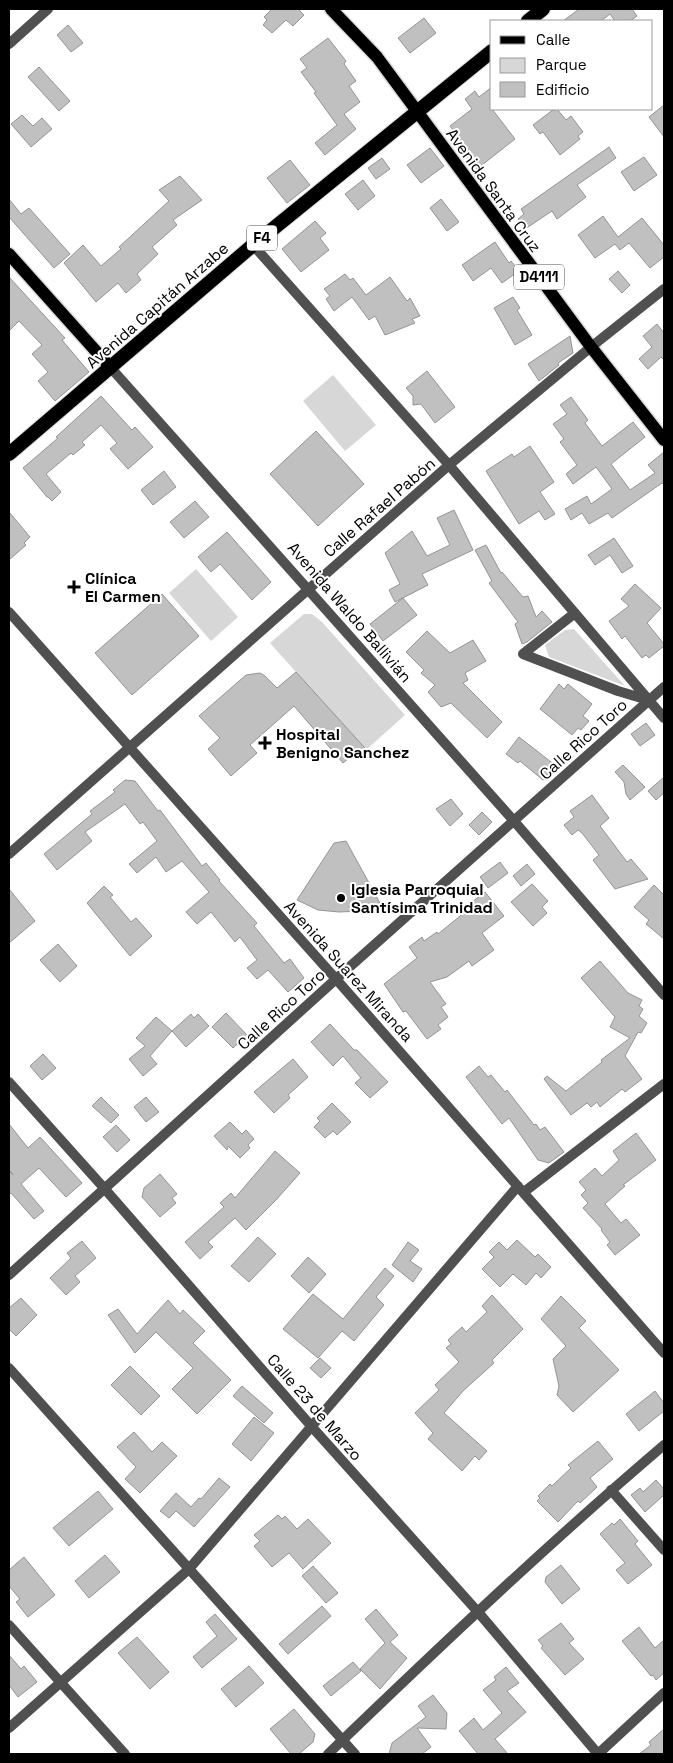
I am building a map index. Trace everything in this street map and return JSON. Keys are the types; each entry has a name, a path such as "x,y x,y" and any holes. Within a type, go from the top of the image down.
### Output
{"highway":[{"path":"529,20 543,9"},
{"name":"Avenida Capitán Arzabe","path":"9,454 253,245 490,53"}],"main road":[{"name":"Avenida Santa Cruz","path":"332,9 377,57 591,348 664,440"},
{"name":"Avenida Waldo Ballivián","path":"9,254 110,368"}],"street":[{"path":"9,44 48,9"},
{"path":"253,245 449,465 664,718"},
{"name":"Calle Rafael Pabón","path":"9,854 449,465 664,290"},
{"name":"Avenida Waldo Ballivián","path":"110,368 514,821 664,995"},
{"name":"Avenida Suarez Miranda","path":"9,612 336,979 664,1353"},
{"path":"576,613 523,654 618,691 649,700"},
{"name":"Calle Rico Toro","path":"9,1275 336,979 664,687"},
{"name":"Calle 23 de Marzo","path":"9,1082 312,1427 478,1612 598,1754"},
{"path":"9,1728 189,1569 521,1189 664,1084"},
{"path":"9,1368 355,1754"},
{"path":"328,1754 478,1612 611,1490 664,1445"},
{"path":"611,1490 664,1550"},
{"path":"9,1625 125,1754"},
{"path":"598,1754 664,1694"}],"green space":[{"path":"333,375 376,425 345,451 303,401"},
{"path":"196,569 238,617 211,641 169,593"},
{"path":"304,614 312,614 322,622 405,715 366,750 270,643"},
{"path":"574,629 625,686 549,657 545,645 565,630"}],"building":[{"path":"272,9 298,9 304,15 293,26 286,20 272,33 263,25 267,20 264,17"},
{"path":"579,9 632,9 637,16 631,20 614,20 610,14 602,20 564,20"},
{"path":"424,18 436,33 410,53 398,38"},
{"path":"68,25 83,43 71,52 57,35"},
{"path":"328,38 346,61 344,64 356,81 349,86 360,102 344,114 356,129 325,155 315,143 337,125 301,72 307,68 300,59"},
{"path":"39,67 70,101 59,111 28,77"},
{"path":"490,89 490,110 493,110 515,139 477,169 455,141 459,138 450,126 472,109 465,99 475,91 479,97"},
{"path":"664,105 664,137 649,117"},
{"path":"553,110 558,110 566,120 571,116 583,132 578,136 580,139 560,155 543,132 540,134 533,125"},
{"path":"22,115 33,126 42,118 52,129 31,147 11,124"},
{"path":"609,147 616,158 577,185 586,197 557,219 552,211 525,229 518,219 524,214 521,209"},
{"path":"430,148 444,166 421,183 407,165"},
{"path":"644,157 657,175 634,191 621,172"},
{"path":"382,158 390,169 376,179 368,168"},
{"path":"290,160 310,185 287,203 267,178"},
{"path":"180,176 202,200 173,220 177,225 152,247 158,254 137,274 141,280 126,293 118,283 96,302 64,263 83,245 101,266 121,249 119,247 169,201 159,190"},
{"path":"363,180 375,196 358,210 345,194"},
{"path":"9,199 21,214 29,208 70,254 54,268 9,217"},
{"path":"441,199 459,222 447,231 430,208"},
{"path":"603,216 618,237 642,218 664,245 664,257 650,268 629,243 620,250 615,244 595,258 578,235"},
{"path":"315,221 326,233 320,238 329,250 301,272 282,249"},
{"path":"495,242 509,263 511,261 519,271 502,283 491,268 473,281 462,265"},
{"path":"618,271 630,285 622,293 609,279"},
{"path":"345,274 350,280 353,278 366,295 390,277 407,301 410,298 420,316 412,319 415,323 385,335 375,316 369,320 352,297 334,311 326,299 330,296 324,289"},
{"path":"9,277 65,338 62,340 89,372 55,401 38,381 48,372 32,354 42,345 19,321 9,331"},
{"path":"513,297 520,308 517,310 532,335 515,345 494,308"},
{"path":"657,324 664,333 664,360 661,357 648,369 639,359 652,347 643,336"},
{"path":"570,336 573,353 558,363 559,365 539,381 528,364"},
{"path":"427,371 455,407 435,423 421,404 413,405 413,396 406,388"},
{"path":"101,396 132,430 135,427 153,447 128,469 110,449 117,443 101,425 82,442 85,445 73,455 71,453 46,474 61,492 52,501 23,468 58,438 56,437"},
{"path":"571,397 588,420 585,423 602,446 633,422 645,437 611,464 630,490 655,473 648,465 664,452 664,485 662,483 612,518 608,513 589,524 582,513 571,520 565,509 587,496 591,504 612,489 596,467 573,484 566,474 577,465 560,442 564,439 553,424 567,414 560,405"},
{"path":"316,431 364,484 318,526 270,474"},
{"path":"530,446 554,482 540,492 555,514 545,520 539,511 519,524 486,471 512,454 514,457"},
{"path":"164,471 176,487 153,505 141,490"},
{"path":"195,501 209,517 184,538 170,522"},
{"path":"454,510 473,550 422,574 428,585 395,602 389,590 400,584 385,553 412,531 427,556 450,545 437,518"},
{"path":"9,512 30,537 24,543 26,545 9,560"},
{"path":"227,532 271,582 252,600 220,564 211,572 198,557"},
{"path":"614,538 633,566 622,573 610,555 595,565 588,555"},
{"path":"486,545 501,573 523,597 528,596 536,617 542,611 552,622 522,644 515,624 518,622 489,583 492,581 475,550"},
{"path":"635,584 661,608 647,623 664,646 649,658 646,655 642,658 625,636 622,639 609,621 629,606 621,599"},
{"path":"162,594 199,636 132,695 95,653"},
{"path":"403,598 417,615 383,641 370,624"},
{"path":"427,631 450,653 473,640 486,661 465,673 468,680 463,683 502,722 487,738 451,703 441,707 428,692 435,685 421,673 424,670 406,652"},
{"path":"296,672 374,758 355,753 343,763 294,706 250,745 257,753 231,776 208,749 220,738 199,716 246,675 260,673 277,688"},
{"path":"559,684 564,689 568,684 592,704 583,716 589,721 581,730 578,728 572,735 540,709"},
{"path":"646,723 655,735 640,746 631,734"},
{"path":"519,737 555,765 543,780 520,761 518,763 506,754"},
{"path":"623,765 645,787 630,800 626,794 624,782 615,772"},
{"path":"664,777 664,793 656,800 648,791"},
{"path":"125,780 135,781 158,811 160,810 202,866 206,863 219,881 257,923 254,926 284,963 290,959 304,978 288,992 268,970 257,979 247,968 257,960 240,937 235,942 211,912 197,924 186,912 209,892 182,861 166,872 156,857 137,873 129,864 157,841 143,822 140,824 125,804 85,832 92,841 57,870 44,854 92,814 90,811 115,792 113,790"},
{"path":"592,795 609,818 600,826 627,862 631,859 648,879 615,889 593,860 599,855 582,833 578,830 572,835 564,825 574,817 570,811"},
{"path":"451,799 463,814 450,826 436,809"},
{"path":"482,812 492,822 479,835 469,825"},
{"path":"346,841 380,903 362,911 339,912 318,910 297,900 334,843"},
{"path":"500,862 508,873 488,888 480,877"},
{"path":"527,864 535,874 521,886 513,876"},
{"path":"532,884 548,901 542,907 547,913 533,926 511,902"},
{"path":"654,885 664,895 664,939 646,924 649,920 634,907"},
{"path":"104,886 113,895 110,897 131,922 136,918 152,936 130,956 87,903"},
{"path":"9,889 35,921 9,943"},
{"path":"485,892 504,916 482,933 494,950 472,966 469,961 447,977 430,982 446,1004 441,1007 448,1017 438,1025 441,1029 427,1039 406,1011 403,1012 384,984 417,958 409,947 422,937 424,941 437,932 438,934 465,912 463,909"},
{"path":"58,944 77,966 60,982 40,960"},
{"path":"600,961 628,993 642,1000 639,1006 643,1009 639,1016 647,1023 641,1033 638,1032 625,1056 642,1079 625,1092 622,1089 600,1107 597,1102 591,1107 587,1103 571,1115 544,1079 547,1076 566,1091 602,1062 601,1060 630,1038 610,1027 615,1017 581,978"},
{"path":"226,1013 247,1035 233,1048 212,1027"},
{"path":"191,1014 194,1018 198,1014 209,1026 186,1047 172,1031"},
{"path":"156,1017 172,1031 150,1056 157,1064 143,1076 129,1059 145,1046 136,1038"},
{"path":"330,1024 388,1082 370,1098 355,1083 361,1078 343,1056 333,1066 311,1042"},
{"path":"43,1054 56,1068 42,1080 30,1066"},
{"path":"293,1059 308,1077 288,1095 290,1098 274,1113 254,1092"},
{"path":"479,1066 488,1077 491,1075 505,1092 507,1090 534,1125 536,1124 540,1130 545,1127 564,1152 549,1163 538,1160 509,1118 502,1124 466,1077"},
{"path":"101,1097 119,1115 111,1123 92,1106"},
{"path":"146,1097 159,1112 146,1122 134,1107"},
{"path":"332,1103 351,1122 337,1135 333,1131 325,1138 314,1127 320,1121 317,1118"},
{"path":"230,1122 242,1134 246,1130 254,1139 248,1145 250,1148 240,1158 228,1146 227,1150 214,1136"},
{"path":"9,1124 28,1148 40,1137 82,1183 66,1197 39,1168 21,1184 44,1211 34,1219 11,1193 9,1195"},
{"path":"116,1125 130,1140 117,1152 103,1137"},
{"path":"636,1133 656,1160 623,1185 625,1186 605,1204 621,1223 626,1219 640,1235 615,1255 607,1245 610,1242 602,1229 583,1208 588,1203 581,1195 586,1190 579,1182 595,1168 602,1176 619,1160 613,1151"},
{"path":"275,1151 300,1173 246,1230 235,1218 208,1242 213,1247 200,1259 185,1242 224,1207 220,1203 231,1193 235,1198"},
{"path":"160,1174 177,1194 172,1198 176,1203 160,1217 142,1197 144,1188"},
{"path":"258,1237 276,1254 249,1282 231,1266"},
{"path":"517,1240 535,1257 538,1254 551,1267 541,1278 536,1273 526,1285 513,1274 500,1287 482,1269 494,1257 489,1252 499,1242 507,1250"},
{"path":"82,1241 96,1258 75,1276 80,1282 66,1295 50,1278 71,1258 67,1253"},
{"path":"408,1242 419,1250 410,1261 422,1269 413,1282 392,1265"},
{"path":"308,1257 326,1274 309,1293 291,1276"},
{"path":"385,1268 394,1276 376,1297 384,1305 354,1341 342,1331 318,1358 283,1329 313,1294 343,1319"},
{"path":"492,1295 523,1329 492,1360 494,1363 463,1391 444,1413 487,1451 479,1460 475,1456 462,1471 428,1439 433,1433 415,1413 439,1390 435,1385 459,1362 446,1348 451,1344 448,1340 462,1327 466,1332 487,1312 482,1306"},
{"path":"561,1296 586,1321 579,1328 619,1370 573,1412 557,1395 559,1386 553,1359 566,1346 541,1319"},
{"path":"21,1298 37,1315 16,1336 9,1329 9,1308"},
{"path":"168,1300 180,1314 183,1310 205,1331 193,1343 231,1380 197,1414 172,1389 193,1368 156,1332 135,1353 108,1315 118,1309 137,1334"},
{"path":"320,1358 331,1368 321,1378 310,1368"},
{"path":"130,1366 160,1396 141,1415 111,1385"},
{"path":"242,1386 273,1413 264,1423 233,1396"},
{"path":"655,1391 664,1403 664,1411 639,1431 626,1414"},
{"path":"254,1417 274,1433 251,1461 232,1444"},
{"path":"134,1432 152,1452 162,1442 177,1456 140,1493 125,1479 136,1467 117,1447"},
{"path":"598,1441 613,1459 590,1478 597,1487 580,1503 578,1501 558,1522 537,1501 540,1498 538,1496 571,1468 568,1465"},
{"path":"219,1478 230,1487 194,1527 176,1511 169,1518 160,1511 176,1493 191,1507 199,1498 201,1499"},
{"path":"656,1480 664,1489 664,1495 645,1512 631,1495 640,1488 643,1492"},
{"path":"98,1491 113,1509 69,1546 53,1528"},
{"path":"278,1515 282,1519 285,1516 297,1529 308,1519 331,1543 303,1569 289,1553 272,1567 254,1546 260,1541 254,1535"},
{"path":"620,1519 638,1541 635,1544 652,1565 628,1584 616,1570 625,1563 600,1534 612,1523 614,1525"},
{"path":"105,1555 120,1572 89,1598 75,1581"},
{"path":"24,1557 55,1595 28,1617 16,1602 20,1599 9,1586 9,1570"},
{"path":"561,1565 580,1589 562,1604 545,1582 546,1577"},
{"path":"313,1566 338,1593 326,1603 302,1576"},
{"path":"322,1606 331,1616 288,1654 279,1644"},
{"path":"376,1609 398,1635 390,1642 407,1658 380,1689 360,1669 385,1643 365,1619"},
{"path":"215,1614 237,1639 202,1668 193,1657 217,1636 206,1622"},
{"path":"561,1623 574,1639 569,1643 584,1659 565,1675 541,1648 543,1646 538,1640"},
{"path":"639,1627 655,1648 664,1640 664,1673 656,1680 622,1641"},
{"path":"137,1637 169,1672 150,1689 118,1653"},
{"path":"9,1655 21,1669 24,1666 37,1682 18,1697 9,1685"},
{"path":"353,1662 361,1671 331,1696 323,1686"},
{"path":"249,1666 264,1683 236,1707 221,1689"},
{"path":"506,1667 519,1683 507,1691 526,1712 495,1739 508,1754 478,1754 459,1731 474,1718 483,1730 502,1713 483,1690 496,1680 494,1677"},
{"path":"433,1695 447,1713 446,1729 417,1728 431,1747 422,1754 389,1754 392,1743 426,1717 418,1706"},
{"path":"294,1709 315,1734 313,1742 299,1754 291,1754 270,1729"},
{"path":"664,1729 664,1754 639,1754 651,1745 649,1742"}],"place":[{"name":"Clínica El Carmen","path":"74,587"},
{"name":"Hospital Benigno Sanchez","path":"265,743"},
{"name":"Iglesia Parroquial Santísima Trinidad","path":"341,898"}]}
